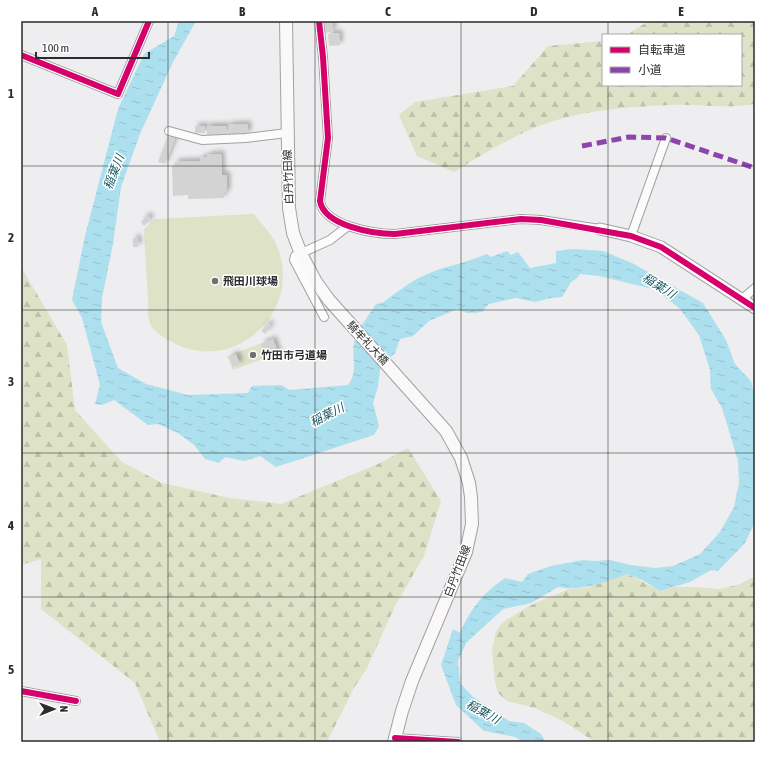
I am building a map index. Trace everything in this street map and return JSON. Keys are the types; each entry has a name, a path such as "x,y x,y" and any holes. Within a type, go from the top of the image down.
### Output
{"main road":[{"name":"白丹竹田線","path":"286,21 289,208 293,233 301,254 316,282 344,317"},
{"name":"騎牟礼大橋","path":"344,317 392,369"},
{"name":"白丹竹田線","path":"392,369 436,418 455,444 469,483 472,497 472,524 466,552 412,682 394,740"}],"street":[{"path":"21,55 118,94 149,21"},
{"path":"319,21 323,57 328,138 320,204 329,216 348,226 377,234 521,219 541,220 600,229 631,236 661,248 755,308"},
{"path":"169,131 202,140 246,138 287,133"},
{"path":"631,236 666,138"},
{"path":"324,317 295,265 295,256 330,240 348,226"},
{"path":"741,300 755,288"},
{"path":"21,691 76,701"},
{"path":"394,740 458,742"}],"green space":[{"path":"649,21 755,21 755,104 734,106 652,106 596,111 559,119 525,132 454,172 417,156 399,115 415,102 513,86 548,46 602,41 602,86 742,86 742,34 628,34"},
{"name":"飛田川球場","path":"254,214 275,242 283,271 281,294 272,315 257,332 239,344 217,351 194,350 170,341 158,334 151,326 148,317 144,229 155,219"},
{"path":"21,267 67,345 75,410 122,462 162,483 230,498 281,504 376,465 408,448 441,501 424,556 395,606 367,668 355,686 327,742 160,742 135,683 41,609 41,559 21,565"},
{"name":"竹田市弓道場","path":"273,339 279,353 233,370 227,356"},
{"path":"628,574 660,591 675,587 719,589 738,585 755,576 755,742 595,742 563,721 535,708 507,701 498,693 495,681 492,650 496,631 503,622 529,606 569,589 586,588"}],"water":[{"name":"稲葉川","path":"179,21 196,21 173,62 140,134 121,187 113,244 102,298 101,322 118,368 146,384 188,395 248,393 252,386 282,385 289,390 348,385 354,369 353,349 357,333 376,304 382,303 413,281 447,267 487,254 491,257 507,251 511,255 518,252 530,268 556,263 556,251 573,249 603,251 632,263 703,303 726,340 735,364 751,381 755,397 755,522 745,543 718,571 711,570 690,582 660,591 644,581 628,574 585,587 558,587 531,603 503,609 466,643 458,661 460,683 472,696 509,721 524,723 541,734 546,742 524,742 515,737 484,731 456,705 441,665 453,629 460,633 468,616 478,602 497,583 505,578 522,582 528,574 551,566 583,560 610,560 630,565 655,568 673,566 700,554 720,532 734,507 739,483 738,461 722,408 711,389 710,370 699,335 680,309 657,290 599,276 580,274 571,282 562,297 535,302 516,298 489,304 482,312 467,313 457,309 429,321 413,336 400,339 395,353 380,369 378,387 373,403 379,426 374,435 276,467 260,456 244,461 225,457 219,463 205,459 194,445 178,433 158,424 148,425 114,400 102,405 95,404 100,385 82,318 72,300 85,236 118,109 144,54 174,36"}],"building":[{"path":"323,21 332,21 333,31 325,33"},
{"path":"339,33 340,45 329,46 328,34"},
{"path":"248,124 248,134 228,135 228,125"},
{"path":"195,126 205,126 205,133 195,133"},
{"path":"207,126 227,126 227,135 207,135"},
{"path":"168,136 175,138 165,164 158,162"},
{"path":"221,154 222,175 227,175 227,193 224,193 224,198 188,199 188,195 173,196 172,166 175,166 175,162 200,161 200,158 207,157 207,155"},
{"path":"147,215 151,219 144,226 141,222"},
{"path":"133,238 138,238 138,247 133,247"},
{"path":"268,323 271,326 265,334 261,331"},
{"path":"273,339 278,353 267,357 261,344"},
{"path":"236,354 240,364 233,367 229,357"}],"marked path":[{"path":"582,146 629,137 666,138 755,168"}],"cycle path":[{"path":"21,55 118,94 149,21"},
{"path":"319,21 323,57 328,138 320,201 324,210 330,217 351,227 386,234 521,219 541,220 631,236 661,247 755,308"},
{"path":"21,691 76,701"},
{"path":"395,738 458,742"}],"place":[{"name":"飛田川球場","path":"215,281"},
{"name":"竹田市弓道場","path":"253,355"}]}
